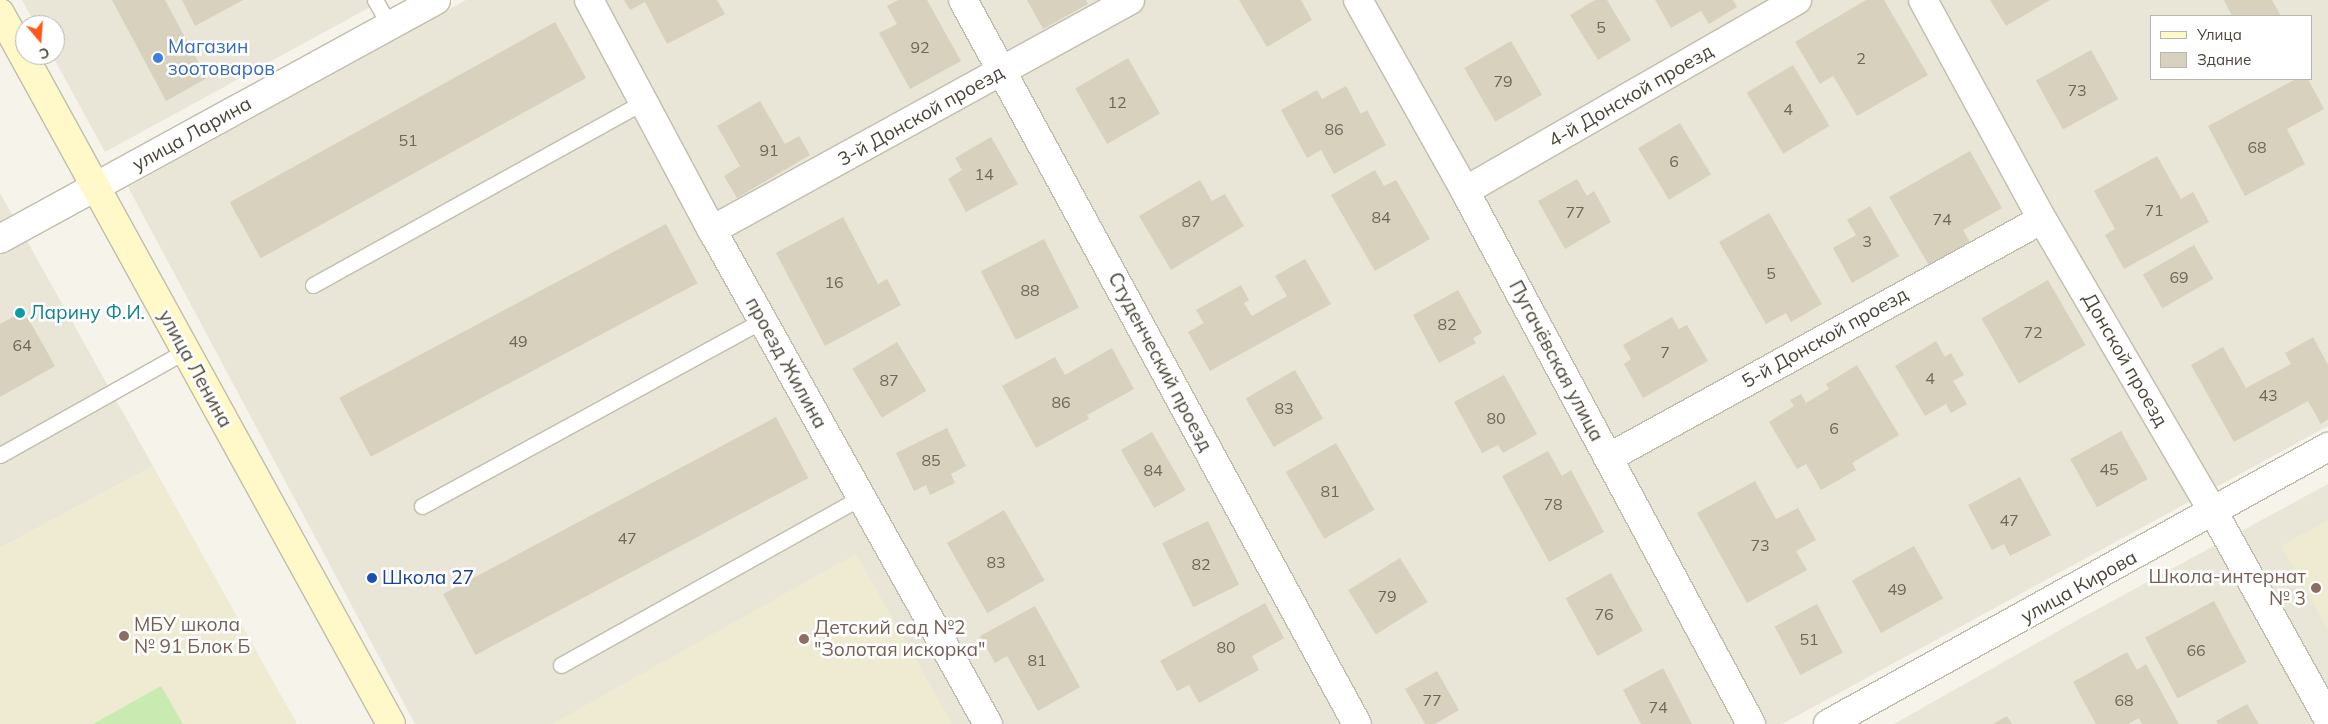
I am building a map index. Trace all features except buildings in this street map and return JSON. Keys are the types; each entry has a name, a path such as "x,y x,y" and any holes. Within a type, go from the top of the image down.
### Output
{"main road":[{"name":"улица Ленина","path":"0,13 391,724"}],"street":[{"name":"улица Ларина","path":"0,239 436,0"},
{"name":"проезд Жилина","path":"588,0 762,321 988,724"},
{"name":"Студенческий проезд","path":"963,0 1357,724"},
{"name":"3-й Донской проезд","path":"712,230 1130,0"},
{"name":"Пугачёвская улица","path":"1358,0 1465,191 1751,724"},
{"name":"4-й Донской проезд","path":"1465,191 1797,0"},
{"name":"Донской проезд","path":"1923,0 2042,219 2214,513 2328,719"},
{"name":"5-й Донской проезд","path":"1608,458 2042,219"},
{"name":"улица Кирова","path":"1828,724 2214,513 2328,447"}],"lane":[{"path":"375,0 390,26"},
{"path":"313,285 643,102"},
{"path":"422,506 762,321"},
{"path":"0,455 185,351"},
{"path":"560,665 861,497"}],"shaded area":[{"path":"22,0 383,0 105,152 57,65 65,65 65,15 30,15"},
{"path":"466,0 2328,0 2328,426 1782,724 415,724 128,187"},
{"path":"0,193 153,466 0,548"},
{"name":"МБУ школа № 91 Блок Б","path":"153,466 297,724 0,724 0,548"},
{"path":"2328,484 2328,724 1894,724 2083,617"},
{"name":"Школа-интернат № 3","path":"2328,520 2328,629 2281,546"},
{"name":"Детский сад №2 \"Золотая искорка\"","path":"856,554 952,724 552,724"}],"green space":[{"path":"161,686 183,724 93,724"}],"place":[{"name":"Магазин зоотоваров","path":"158,58"},
{"name":"Ларину Ф.И.","path":"20,313"},
{"name":"Школа 27","path":"372,578"},
{"name":"Школа-интернат № 3","path":"2316,588"},
{"name":"МБУ школа № 91 Блок Б","path":"124,636"},
{"name":"Детский сад №2 \"Золотая искорка\"","path":"804,639"}]}
